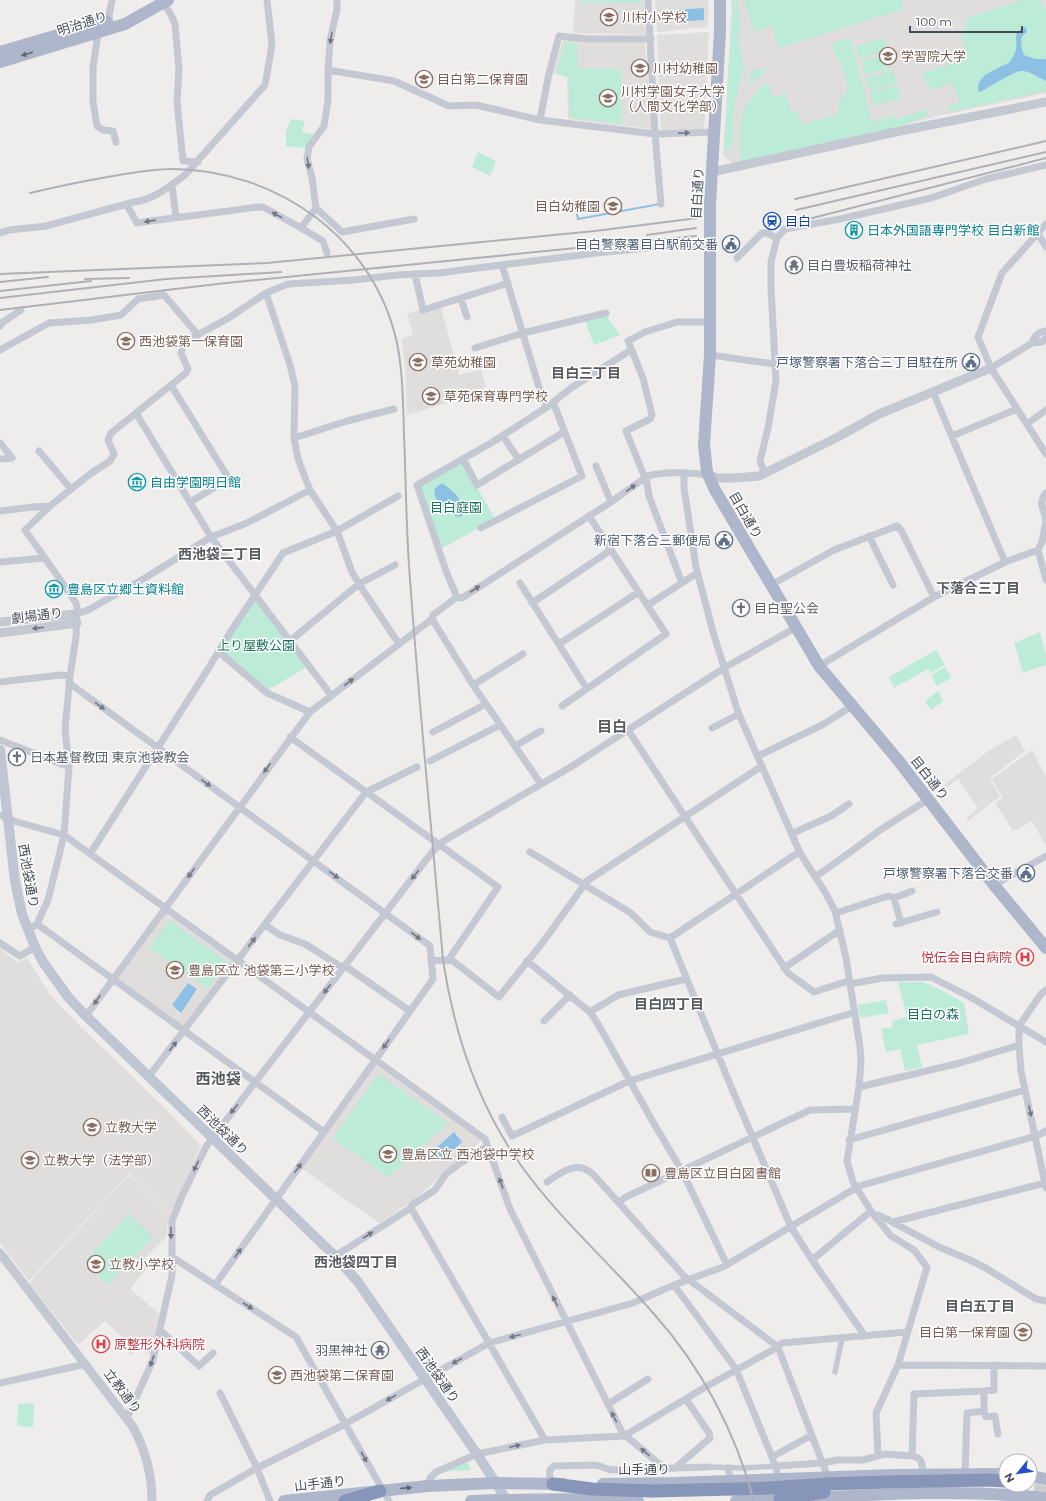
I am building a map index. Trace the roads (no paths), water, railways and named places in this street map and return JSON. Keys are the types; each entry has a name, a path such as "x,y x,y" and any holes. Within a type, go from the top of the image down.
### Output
{"highway":[{"path":"551,1484 592,1489 651,1487 769,1488 827,1484 998,1484"},
{"path":"782,1500 829,1491 939,1484"},
{"path":"345,1501 384,1494"}],"main road":[{"name":"目白通り","path":"720,0 720,31 710,205 710,355 704,444 705,462 709,476 715,490 819,666 929,799 994,885 1046,948"},
{"name":"明治通り","path":"0,52 110,20 161,1"},
{"name":"明治通り","path":"0,62 98,33 131,21 161,1"},
{"name":"西池袋通り","path":"0,750 4,817 18,898 35,947 58,984 86,1016 150,1076 335,1256 361,1286 507,1500"},
{"name":"山手通り","path":"651,1487 924,1474 998,1474"},
{"name":"山手通り","path":"284,1501 384,1494 428,1486 551,1484"},
{"path":"735,1501 782,1500 839,1496 970,1498 1014,1495 1046,1498"},
{"path":"470,1501 638,1501"}],"street":[{"path":"110,20 109,15 112,0"},
{"path":"0,234 10,230 46,226 144,201 172,185 185,175 264,85 272,45 267,0"},
{"path":"337,0 337,9 330,41 328,100 324,126 309,147 307,159 312,178 316,208 342,232 414,219"},
{"path":"648,0 655,134 661,204"},
{"path":"161,1 172,17 177,47 179,69 177,102 183,161 198,162"},
{"path":"98,33 93,68 93,102 97,126 103,130 113,131 116,142"},
{"path":"540,120 548,78 559,36 588,39 651,39"},
{"path":"328,70 394,81 449,106 476,105 540,120 655,134 714,132"},
{"path":"712,172 913,128 1046,102"},
{"path":"765,474 760,461 768,428 776,381 771,262 777,238 785,229 840,219 931,198 986,179 1046,164"},
{"path":"172,185 176,217"},
{"path":"127,205 137,223 263,207 323,242 327,253"},
{"path":"301,228 316,208"},
{"path":"1046,224 1037,232 1002,274 978,337 991,368 1046,454"},
{"path":"737,258 762,233 767,232 777,238"},
{"path":"1037,232 1046,247"},
{"path":"28,930 37,924 48,900 64,835 69,767 65,730 69,680 74,656 77,619 76,603 25,530 50,506 90,474 110,461 114,454 108,440 108,436 111,432 186,373 188,369 181,353 184,344 198,334 227,319 266,293 288,284 438,273 596,253 678,246 709,241"},
{"path":"502,265 539,387 547,407"},
{"path":"415,274 423,310 508,283"},
{"path":"266,293 290,365 295,386 294,438 298,460 310,490 337,531 352,572 399,644"},
{"path":"0,350 49,323 92,320 121,315 138,299 164,294 198,334"},
{"path":"461,299 467,318"},
{"path":"0,326 3,322 21,310"},
{"path":"475,348 523,333 606,313"},
{"path":"682,583 676,572 649,496 645,478 626,431 650,419 652,415 643,378 628,341 645,332 676,322 710,322"},
{"path":"1032,343 1038,334 1046,331"},
{"path":"86,1016 290,737 310,712 432,619 433,615 457,598 462,598 651,475 699,473 718,478 734,478 755,477 765,474 836,438 866,420 991,368 1032,343 1042,342 1046,338"},
{"path":"457,598 446,571 417,485 503,436 547,407 571,388 631,350"},
{"path":"710,355 775,364"},
{"path":"171,385 229,479 190,502"},
{"path":"933,392 1005,562"},
{"path":"481,528 582,476 553,402"},
{"path":"952,436 1017,408"},
{"path":"294,438 347,421 394,409"},
{"path":"1026,424 1046,410"},
{"path":"136,413 211,537 331,695"},
{"path":"463,459 477,485 564,432"},
{"path":"503,436 519,460"},
{"path":"0,443 12,458 0,459"},
{"path":"39,451 71,489"},
{"path":"596,466 611,502"},
{"path":"684,474 684,488 697,573 712,632 739,714 799,852 825,892 836,913 850,982 861,1063 859,1088 849,1140 847,1161 856,1187 873,1214 891,1236 914,1250 927,1267 906,1332 898,1365 876,1413 878,1455"},
{"path":"77,619 88,610 145,578 211,537 266,514 310,490"},
{"path":"1046,493 1041,502 1046,520 1042,542 1038,550 1046,580"},
{"path":"90,854 219,652 254,594 283,553 337,531 398,496"},
{"path":"0,511 50,506"},
{"path":"562,706 666,634 589,516"},
{"path":"771,585 834,550 897,526 934,597"},
{"path":"869,536 893,585"},
{"path":"532,603 611,550"},
{"path":"819,666 934,597 1005,562 1038,550"},
{"path":"0,562 44,558"},
{"path":"290,641 359,584 396,565"},
{"path":"648,605 697,573"},
{"path":"520,583 587,688"},
{"path":"559,644 639,592"},
{"name":"劇場通り","path":"0,622 77,619"},
{"name":"劇場通り","path":"0,632 77,619"},
{"path":"432,619 473,685 541,784"},
{"path":"127,1418 153,1360 160,1330 172,1275 172,1221 188,1182 202,1154 212,1137 439,844 541,784 724,668 796,628"},
{"path":"219,652 267,692 310,712"},
{"path":"473,685 523,654"},
{"path":"0,682 60,675 69,680 157,748 430,946 433,979 215,1285"},
{"path":"433,732 486,704"},
{"path":"758,756 824,724 852,706"},
{"path":"712,728 739,714"},
{"path":"430,761 500,725"},
{"path":"628,730 788,973 814,992 850,982 883,978 931,977 972,998 1046,1042"},
{"path":"515,746 541,731"},
{"path":"290,737 498,888 457,946 449,960"},
{"path":"0,740 69,767"},
{"path":"431,961 453,961 499,997 543,942 584,884 762,766"},
{"path":"150,1076 366,792 417,767"},
{"path":"815,877 849,854 880,830 929,799"},
{"path":"791,834 831,816 849,804"},
{"path":"4,817 64,835 485,1139 510,1209 624,1435 664,1468"},
{"path":"530,852 631,913 650,932 670,938"},
{"path":"670,938 799,852"},
{"path":"994,885 1046,856"},
{"path":"836,913 888,896 894,898 912,891"},
{"path":"894,898 899,923 937,912"},
{"path":"37,924 256,1081 324,1132"},
{"path":"265,925 280,935 305,944 344,967 410,1011"},
{"path":"784,968 840,930"},
{"path":"670,938 752,1138 791,1227 865,1336"},
{"path":"0,943 20,956 35,947"},
{"path":"527,961 590,1012 598,1024 629,1081 682,1170 727,1265"},
{"path":"590,1012 618,995 686,979"},
{"path":"893,1222 1045,1185 1036,1136 1021,1071 1019,1026 1041,994 1046,990"},
{"path":"544,1020 570,995"},
{"path":"502,1117 512,1136 629,1081 855,1012"},
{"path":"859,1088 960,1063 1019,1045"},
{"path":"849,1140 1025,1090"},
{"path":"619,1202 682,1170 810,1110 856,1109"},
{"path":"207,1501 210,1495 257,1468 345,1424 489,1343 632,1303 727,1265 856,1187 1036,1136 1046,1131"},
{"path":"335,1256 411,1208 412,1205 435,1190 446,1174 487,1146"},
{"path":"547,1182 570,1169 581,1168 593,1174 684,1276 778,1347 823,1463 836,1501"},
{"path":"411,1208 545,1440"},
{"path":"873,1214 893,1222 940,1247 984,1267 1036,1299 1046,1301"},
{"path":"812,1260 873,1214"},
{"name":"立教通り","path":"0,1253 127,1418 137,1435 148,1462 152,1501"},
{"path":"172,1257 296,1337 384,1494"},
{"path":"674,1285 736,1369 772,1457 782,1488 782,1500"},
{"path":"160,1330 199,1366 213,1353"},
{"path":"428,1486 430,1478 436,1472 477,1454 545,1440 624,1435 736,1369 778,1347 782,1343 906,1332"},
{"path":"834,1372 842,1338"},
{"path":"0,1383 86,1364"},
{"path":"898,1365 1046,1366"},
{"path":"912,1456 914,1394 994,1390 994,1365"},
{"path":"608,1404 648,1379"},
{"path":"984,1391 984,1411 986,1417 995,1416 998,1434"},
{"path":"220,1393 257,1468 270,1501"},
{"path":"675,1468 710,1438 709,1433 686,1399"},
{"path":"965,1474 967,1413 984,1411"},
{"path":"772,1457 812,1435"},
{"path":"551,1484 550,1470 554,1466 596,1465 611,1470 708,1467 728,1468 823,1463 837,1460 862,1460 885,1454 912,1456 918,1458 921,1461 924,1474"},
{"path":"728,1468 735,1501"}],"water":[{"path":"704,8 704,20 676,22 676,10"},
{"path":"1026,27 1027,32 1021,39 1024,55 1036,59 1046,59 1046,81 1030,73 1020,71 979,92 978,86 983,77 993,70 1010,62 1016,49 1017,33"},
{"path":"442,483 457,496 460,501 463,515 460,517 455,516 449,508 443,506 437,500 434,489"},
{"path":"188,983 197,989 181,1013 172,1005"},
{"path":"454,1132 462,1142 441,1161 433,1151"}],"waterway":[{"path":"574,201 578,219 660,204"}],"tunnel":[{"path":"1038,1491 1046,1492"}],"railway":[{"path":"795,199 1046,141"},
{"path":"796,210 1046,152"},
{"path":"797,222 1046,158"},
{"path":"30,193 97,179 153,170 173,169 212,172 249,182 284,197 315,217 343,242 367,272 385,305 397,343 400,366 403,400 407,525 417,674 443,960 461,1041 491,1117 520,1164 551,1203 654,1314 702,1378 727,1425 754,1501"},
{"path":"0,274 267,263 595,231 698,218"},
{"path":"647,235 696,228"},
{"path":"0,310 217,284 696,236"},
{"path":"0,298 166,279 281,272"},
{"path":"0,282 48,277"},
{"path":"85,279 129,278"},
{"path":"0,291 91,281"}],"place":[{"name":"川村小学校","path":"609,17"},
{"name":"学習院大学","path":"888,56"},
{"name":"川村幼稚園","path":"640,68"},
{"name":"目白第二保育園","path":"424,79"},
{"name":"川村学園女子大学 （人間文化学部）","path":"608,98"},
{"name":"目白幼稚園","path":"613,206"},
{"name":"目白","path":"772,221"},
{"name":"日本外国語専門学校 目白新館","path":"854,230"},
{"name":"目白警察署目白駅前交番","path":"731,244"},
{"name":"目白豊坂稲荷神社","path":"794,265"},
{"name":"西池袋第一保育園","path":"126,341"},
{"name":"草苑幼稚園","path":"418,362"},
{"name":"戸塚警察署下落合三丁目駐在所","path":"971,362"},
{"name":"草苑保育専門学校","path":"431,396"},
{"name":"自由学園明日館","path":"137,482"},
{"name":"新宿下落合三郵便局","path":"724,540"},
{"name":"豊島区立郷土資料館","path":"54,589"},
{"name":"目白聖公会","path":"741,608"},
{"name":"日本基督教団 東京池袋教会","path":"17,757"},
{"name":"戸塚警察署下落合交番","path":"1026,873"},
{"name":"悦伝会目白病院","path":"1025,957"},
{"name":"豊島区立 池袋第三小学校","path":"175,970"},
{"name":"立教大学","path":"92,1127"},
{"name":"豊島区立 西池袋中学校","path":"388,1154"},
{"name":"立教大学（法学部）","path":"30,1160"},
{"name":"豊島区立目白図書館","path":"651,1173"},
{"name":"立教小学校","path":"96,1264"},
{"name":"目白第一保育園","path":"1023,1332"},
{"name":"原整形外科病院","path":"101,1344"},
{"name":"羽黒神社","path":"380,1350"},
{"name":"西池袋第二保育園","path":"277,1375"}],"district":[{"name":"目白三丁目","path":"586,373"},
{"name":"西池袋二丁目","path":"220,554"},
{"name":"下落合三丁目","path":"978,588"},
{"name":"目白","path":"612,727"},
{"name":"目白四丁目","path":"669,1004"},
{"name":"西池袋","path":"218,1079"},
{"name":"西池袋四丁目","path":"356,1262"},
{"name":"目白五丁目","path":"980,1306"}],"park label":[{"name":"目白庭園","path":"456,507"},
{"name":"上り屋敷公園","path":"256,645"},
{"name":"目白の森","path":"933,1014"}]}
